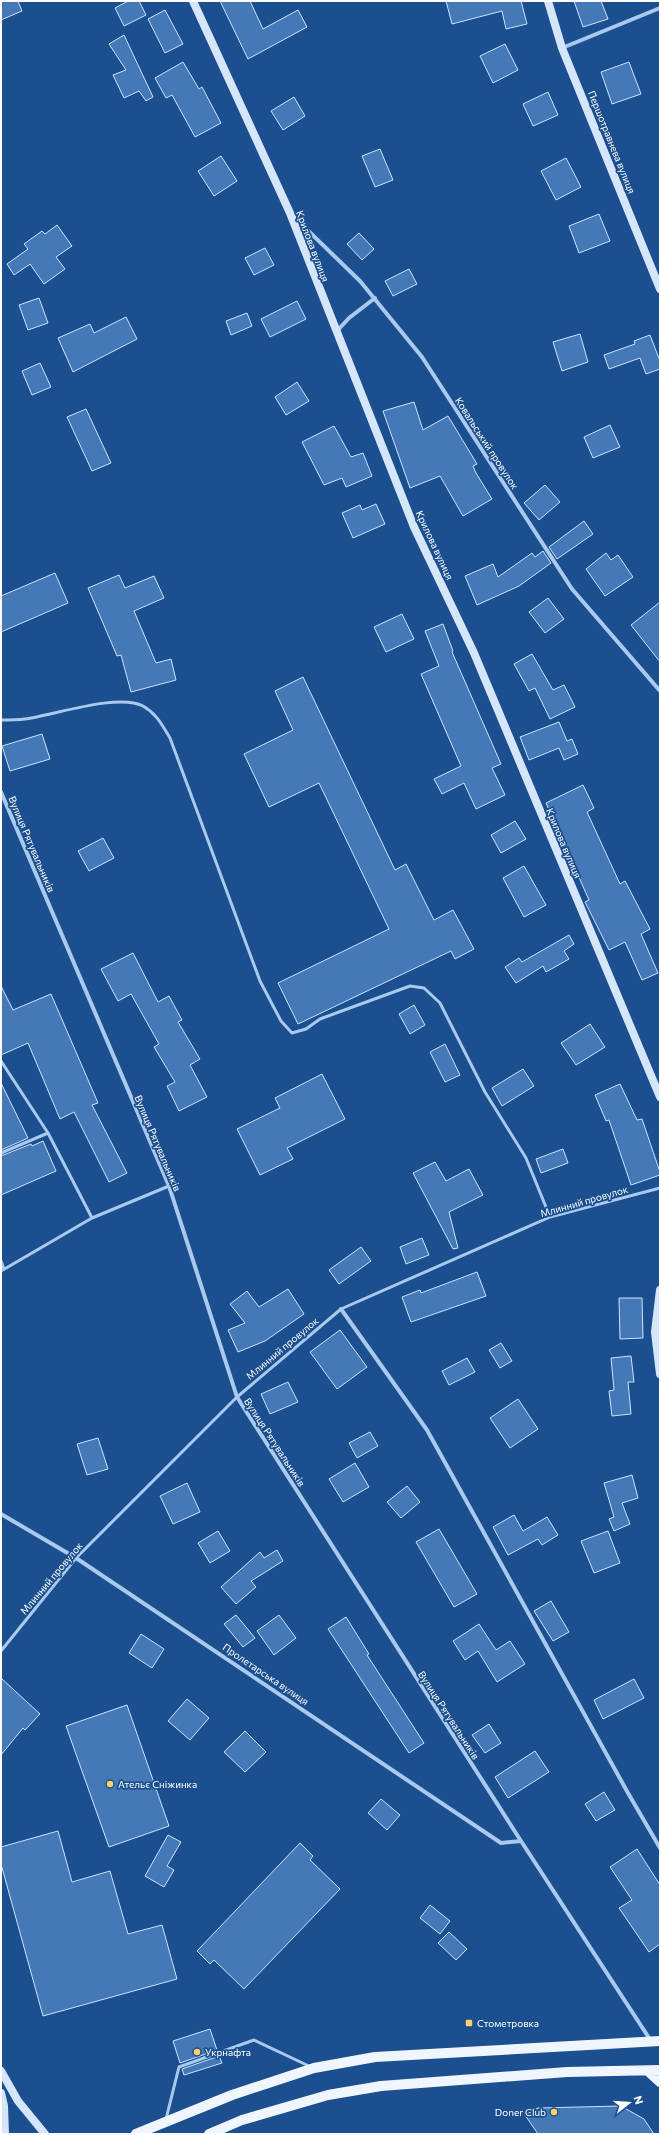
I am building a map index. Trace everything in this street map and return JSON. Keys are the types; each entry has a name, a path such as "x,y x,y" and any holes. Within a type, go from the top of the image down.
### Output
{"main road":[{"path":"136,2134 232,2095 314,2068 375,2057 656,2041"},
{"path":"209,2134 222,2132 242,2120 328,2095 381,2086 567,2072 660,2070"},
{"path":"648,2071 660,2082"}],"street":[{"name":"Крилова вулиця","path":"193,1 290,213 414,527 474,653 660,1097"},
{"name":"Першотравнева вулиця","path":"548,1 562,48 660,289"},
{"path":"562,48 660,8"},
{"name":"Ковальський провулок","path":"290,213 375,298 422,358 572,589 660,691"},
{"path":"336,332 349,318 375,298"},
{"name":"Вулиця Рятувальників","path":"1,792 169,1186 237,1397 520,1842 656,2041"},
{"path":"660,1290 655,1332 660,1374"},
{"path":"340,1309 427,1430 660,1848"},
{"name":"Пролетарська вулиця","path":"1,1514 76,1558 501,1843 520,1842"},
{"path":"1,2071 18,2101 45,2134"},
{"path":"1,2093 4,2106 5,2134"}],"lane":[{"path":"1,720 25,719 102,704 128,702 142,706 158,716 170,738 260,981 281,1021 292,1033 306,1029 320,1019 410,986 424,988 440,1003 486,1092 526,1158 550,1217"},
{"path":"1,1061 48,1133 92,1218"},
{"path":"1,1153 48,1133"},
{"path":"1,1261 3,1270 92,1218 169,1186"},
{"name":"Млинний провулок","path":"1,1651 76,1558 237,1397 340,1309 550,1217 660,1188"},
{"path":"165,2122 179,2066 254,2040 314,2068"}],"building":[{"path":"1,1 18,1 22,11 1,20"},
{"path":"128,1 139,1 146,15 124,26 115,8"},
{"path":"220,1 250,1 263,29 298,10 307,27 248,59"},
{"path":"446,1 521,1 527,24 506,29 502,11 452,24"},
{"path":"574,1 601,1 608,19 583,27"},
{"path":"165,10 183,44 165,53 148,19"},
{"path":"124,35 153,97 146,101 139,91 124,98 113,75 126,70 109,44"},
{"path":"505,44 518,70 493,83 480,56"},
{"path":"183,62 199,89 202,87 221,123 195,137 172,95 166,98 155,78"},
{"path":"629,62 641,94 612,104 601,72"},
{"path":"548,92 558,115 533,126 523,104"},
{"path":"294,97 305,116 283,130 271,111"},
{"path":"380,149 393,180 375,187 362,156"},
{"path":"221,156 237,181 214,196 198,171"},
{"path":"566,158 581,187 556,200 541,171"},
{"path":"599,214 610,241 579,253 569,226"},
{"path":"57,225 72,246 56,257 65,269 44,284 30,264 14,275 7,264 28,249 24,244 42,231 45,234"},
{"path":"359,233 374,249 362,260 347,244"},
{"path":"265,248 274,265 254,275 245,258"},
{"path":"409,269 417,284 393,296 385,281"},
{"path":"39,298 48,323 28,330 19,305"},
{"path":"297,301 306,319 270,337 261,319"},
{"path":"247,313 252,326 231,335 226,321"},
{"path":"126,317 137,339 73,372 58,338 90,324 94,333"},
{"path":"580,334 588,362 562,371 553,342"},
{"path":"650,335 660,361 660,369 646,374 640,358 609,369 604,355 635,344 634,341"},
{"path":"40,363 51,387 32,395 22,371"},
{"path":"297,382 309,401 286,415 275,397"},
{"path":"414,402 423,430 448,416 477,464 473,466 476,473 492,499 463,516 440,476 410,488 383,411"},
{"path":"86,409 111,463 92,471 67,417"},
{"path":"610,425 620,447 593,458 584,437"},
{"path":"334,426 351,457 363,453 372,476 346,487 342,478 324,485 302,442"},
{"path":"545,485 560,502 539,520 524,503"},
{"path":"376,504 385,524 353,538 342,513 360,505 362,510"},
{"path":"584,521 593,534 557,559 549,547"},
{"path":"543,551 551,563 519,586 477,605 465,576 493,564 498,577 532,553 535,557"},
{"path":"606,553 611,560 618,555 633,577 605,596 586,569"},
{"path":"55,573 68,603 1,632 1,596"},
{"path":"119,575 125,588 154,576 164,598 134,611 156,663 171,659 176,680 131,692 121,655 117,656 88,588"},
{"path":"548,598 564,619 545,633 529,612"},
{"path":"660,602 660,662 631,625"},
{"path":"402,614 414,639 386,652 374,627"},
{"path":"443,624 453,651 452,652 501,764 492,768 505,795 476,809 464,783 442,794 434,779 461,766 421,674 439,666 425,631"},
{"path":"532,654 553,690 564,685 575,707 550,719 535,688 529,691 514,664"},
{"path":"303,677 395,870 406,864 434,920 453,910 474,949 455,959 451,951 298,1024 278,983 389,929 319,783 269,807 244,754 293,730 275,691"},
{"path":"559,722 567,741 572,739 578,754 564,760 559,748 529,760 520,737"},
{"path":"42,734 50,759 10,771 2,746"},
{"path":"583,785 594,808 587,812 620,884 625,881 650,929 641,934 658,973 642,980 625,942 609,950 585,902 589,900 546,803"},
{"path":"515,821 526,839 501,853 491,835"},
{"path":"103,838 114,858 89,871 78,851"},
{"path":"524,866 546,905 524,917 503,878"},
{"path":"569,935 574,944 564,951 569,959 546,972 543,966 516,983 505,967 519,958 522,962"},
{"path":"133,953 158,1002 169,996 182,1020 178,1022 200,1059 190,1065 207,1097 179,1111 167,1086 175,1082 154,1047 159,1044 131,994 118,1001 101,969"},
{"path":"1,986 13,1010 51,994 98,1103 92,1105 127,1173 109,1182 74,1112 60,1119 28,1043 1,1055"},
{"path":"414,1005 425,1025 410,1034 399,1014"},
{"path":"590,1024 605,1047 576,1065 561,1043"},
{"path":"445,1044 460,1075 445,1082 430,1052"},
{"path":"523,1069 534,1086 502,1106 492,1088"},
{"path":"322,1074 345,1119 287,1148 293,1159 260,1175 237,1129 280,1108 275,1098"},
{"path":"1,1083 28,1138 1,1150"},
{"path":"620,1084 637,1120 642,1119 660,1172 660,1175 631,1185 609,1120 606,1121 595,1095"},
{"path":"43,1141 56,1171 1,1195 1,1156 31,1144 32,1146"},
{"path":"563,1149 568,1163 541,1173 536,1159"},
{"path":"435,1162 446,1181 469,1169 483,1195 449,1212 458,1248 453,1249 413,1173"},
{"path":"422,1238 429,1255 406,1264 400,1247"},
{"path":"361,1247 371,1261 339,1284 329,1270"},
{"path":"477,1272 486,1296 411,1322 402,1297 420,1290 421,1293"},
{"path":"288,1289 304,1314 265,1341 238,1352 228,1330 245,1323 230,1304 247,1291 259,1307"},
{"path":"619,1298 642,1298 643,1338 620,1339"},
{"path":"340,1330 367,1367 337,1389 310,1352"},
{"path":"501,1343 512,1361 500,1368 489,1350"},
{"path":"631,1356 634,1382 628,1382 631,1414 612,1416 609,1391 614,1390 611,1358"},
{"path":"467,1358 475,1372 449,1385 442,1371"},
{"path":"288,1382 298,1402 270,1414 261,1394"},
{"path":"518,1399 538,1429 510,1448 490,1418"},
{"path":"370,1432 378,1446 357,1458 349,1443"},
{"path":"98,1438 108,1469 87,1475 77,1444"},
{"path":"355,1463 369,1487 343,1502 329,1479"},
{"path":"632,1475 638,1498 622,1503 630,1524 614,1531 609,1519 614,1517 604,1483"},
{"path":"187,1483 200,1512 173,1524 160,1496"},
{"path":"407,1486 420,1502 401,1518 387,1502"},
{"path":"514,1515 523,1531 547,1517 558,1535 542,1545 538,1539 508,1555 493,1527"},
{"path":"439,1529 477,1594 454,1607 416,1542"},
{"path":"218,1531 230,1551 210,1563 198,1543"},
{"path":"608,1531 620,1563 594,1573 581,1541"},
{"path":"277,1550 283,1561 251,1581 256,1587 236,1604 221,1587 260,1552 264,1558"},
{"path":"551,1601 569,1632 553,1641 534,1611"},
{"path":"236,1615 255,1638 243,1647 224,1624"},
{"path":"279,1615 296,1638 274,1655 257,1631"},
{"path":"346,1617 369,1654 367,1655 424,1743 409,1753 328,1629"},
{"path":"479,1624 496,1650 510,1641 525,1664 497,1682 478,1651 465,1660 453,1641"},
{"path":"141,1634 164,1649 152,1668 129,1653"},
{"path":"1,1678 40,1714 25,1730 23,1728 1,1755"},
{"path":"634,1679 644,1698 603,1719 594,1700"},
{"path":"187,1699 209,1718 190,1740 168,1721"},
{"path":"127,1705 169,1826 109,1847 66,1726"},
{"path":"489,1724 501,1743 485,1753 472,1735"},
{"path":"245,1731 266,1752 245,1772 224,1752"},
{"path":"535,1751 549,1772 508,1798 495,1777"},
{"path":"604,1792 615,1810 596,1821 585,1804"},
{"path":"381,1799 400,1815 387,1830 368,1813"},
{"path":"58,1831 72,1882 110,1871 128,1934 162,1925 177,1979 43,2016 1,1864 1,1847"},
{"path":"168,1835 181,1842 167,1866 174,1870 164,1887 145,1876"},
{"path":"300,1843 313,1856 310,1860 340,1889 244,1989 214,1960 210,1964 197,1951"},
{"path":"637,1849 660,1885 660,1944 649,1952 619,1908 632,1900 610,1867"},
{"path":"430,1905 450,1921 440,1934 420,1918"},
{"path":"449,1932 467,1949 456,1960 438,1943"},
{"name":"Укрнафта","path":"210,2029 217,2050 180,2063 173,2041"},
{"path":"219,2056 222,2063 184,2075 182,2069"},
{"path":"621,2106 644,2119 654,2134 538,2134 525,2115 538,2108"}],"place":[{"name":"Ательє Сніжинка","path":"110,1784"},
{"name":"Стометровка","path":"469,2023"},
{"name":"Укрнафта","path":"197,2052"},
{"name":"Doner Club","path":"554,2112"}]}
